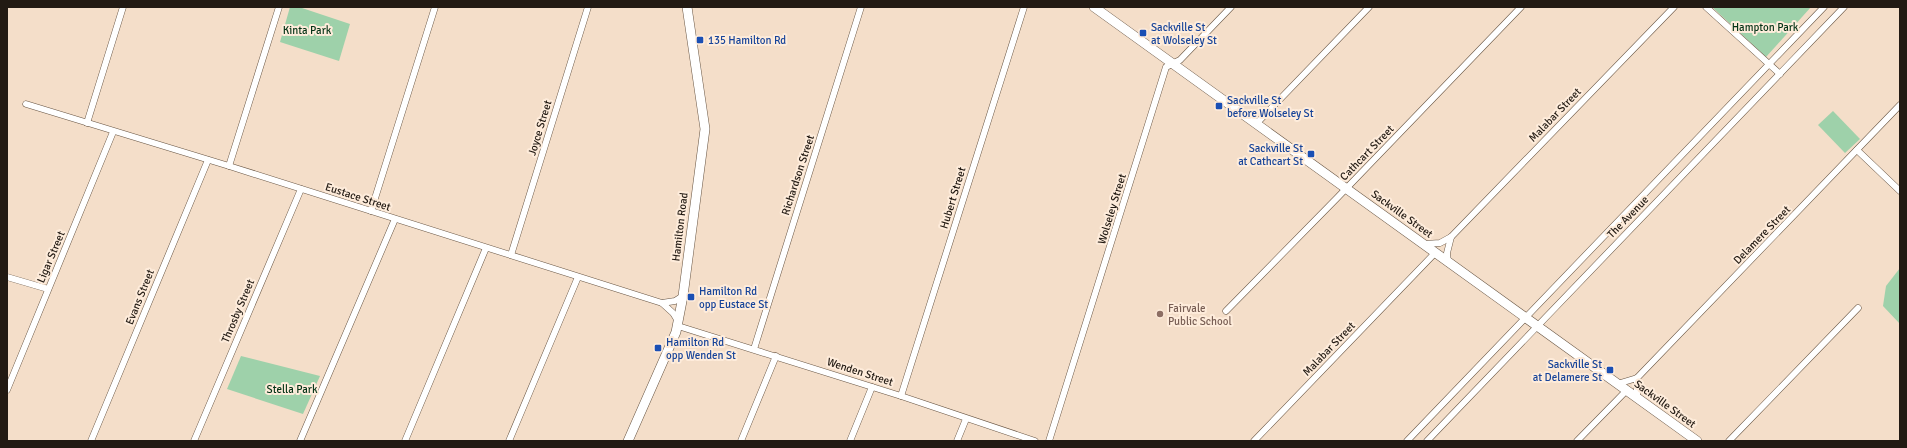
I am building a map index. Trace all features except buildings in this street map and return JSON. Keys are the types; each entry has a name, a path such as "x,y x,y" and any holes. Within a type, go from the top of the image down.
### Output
{"main road":[{"name":"Hamilton Road","path":"628,441 678,324 683,296 705,129 687,7"},
{"name":"Sackville Street","path":"1094,7 1697,441"}],"street":[{"path":"87,123 123,7"},
{"path":"229,166 279,7"},
{"path":"371,211 435,7"},
{"name":"Joyce Street","path":"511,255 588,7"},
{"name":"Richardson Street","path":"754,349 862,7"},
{"name":"Hubert Street","path":"901,396 1024,7"},
{"name":"Wolseley Street","path":"1049,441 1166,68 1172,63 1180,60 1230,7"},
{"path":"1256,124 1369,7"},
{"name":"Cathcart Street","path":"1226,311 1521,7"},
{"name":"Malabar Street","path":"1423,244 1440,243 1451,237 1674,7"},
{"path":"1706,7 1780,74"},
{"name":"The Avenue","path":"1407,441 1824,7"},
{"name":"The Avenue","path":"1426,441 1844,7"},
{"name":"Eustace Street","path":"26,104 113,132 229,166 662,303"},
{"name":"Delamere Street","path":"1617,384 1637,378 1900,105"},
{"name":"Ligar Street","path":"7,390 113,132"},
{"path":"1857,150 1900,191"},
{"name":"Evans Street","path":"91,441 208,160"},
{"name":"Throsby Street","path":"194,441 301,189"},
{"path":"300,441 395,219"},
{"path":"1448,263 1447,253 1451,237"},
{"path":"405,441 486,248"},
{"name":"Malabar Street","path":"1254,441 1435,253"},
{"path":"7,277 48,289"},
{"path":"509,441 578,277"},
{"path":"662,303 675,301 683,296"},
{"path":"662,303 673,313 678,324"},
{"path":"1729,441 1858,308"},
{"name":"Wenden Street","path":"678,324 1036,441"},
{"path":"741,441 776,356"},
{"path":"1637,378 1638,398"},
{"path":"850,441 872,387"},
{"path":"1577,441 1626,390"},
{"path":"957,441 966,419"}],"green space":[{"name":"Kinta Park","path":"290,7 299,7 350,24 339,61 280,42"},
{"name":"Hampton Park","path":"1712,7 1811,7 1766,57"},
{"path":"1833,111 1860,139 1845,153 1818,125"},
{"path":"1900,268 1900,324 1883,306 1886,286"},
{"name":"Stella Park","path":"241,356 320,376 303,414 227,389"}],"place":[{"name":"Sackville St at Wolseley St","path":"1143,33"},
{"name":"135 Hamilton Rd","path":"700,40"},
{"name":"Sackville St before Wolseley St","path":"1219,106"},
{"name":"Sackville St at Cathcart St","path":"1311,154"},
{"name":"Hamilton Rd opp Eustace St","path":"691,297"},
{"name":"Fairvale Public School","path":"1160,314"},
{"name":"Hamilton Rd opp Wenden St","path":"658,348"},
{"name":"Sackville St at Delamere St","path":"1610,370"}]}
